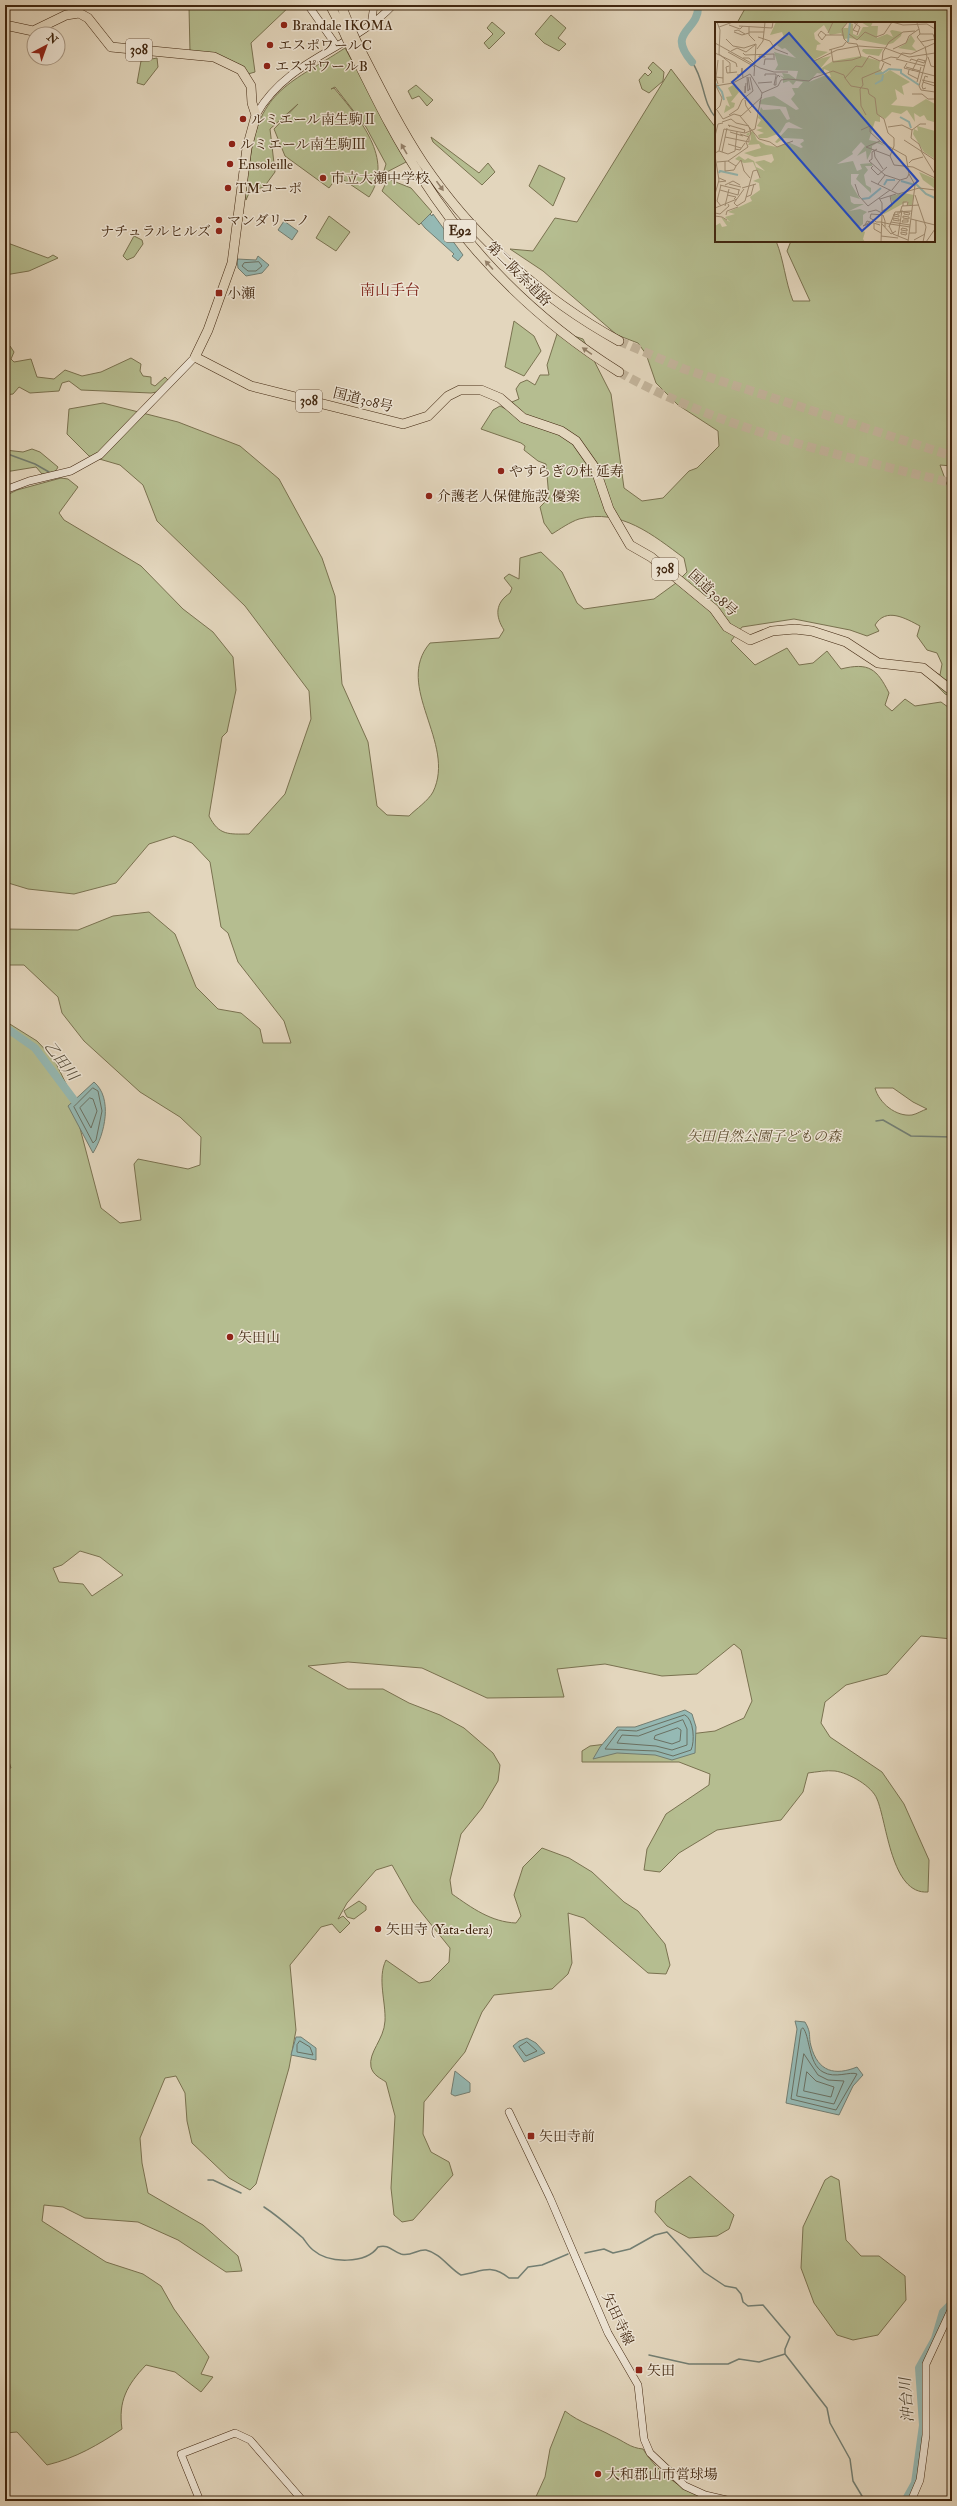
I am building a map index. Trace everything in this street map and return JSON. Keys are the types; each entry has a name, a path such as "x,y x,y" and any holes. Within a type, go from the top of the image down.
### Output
{"highway":[{"path":"322,5 343,26"},
{"name":"第二阪奈道路","path":"330,5 423,163 464,216 486,240 538,287 573,313 619,341"},
{"name":"第二阪奈道路","path":"341,5 343,26"},
{"path":"343,26 346,5"},
{"name":"308","path":"5,25 33,31 66,15 79,13 88,18 111,47 198,54 218,59 241,70 247,78 251,86 252,104 256,115 248,143 232,263 208,330 195,358"},
{"name":"第二阪奈道路","path":"354,46 395,134 421,177 466,239 498,275 547,320 575,343 619,372"},
{"name":"国道308号","path":"195,358 251,386 403,424 428,416 448,396 456,392 470,389 491,394 500,398 523,418 561,431 576,441 595,468 609,509 627,541 651,557 714,609 727,627 750,640 772,631 795,629 812,631 846,642 874,662 923,668 952,690"}],"street":[{"path":"308,5 336,45"},
{"path":"371,24 374,5"},
{"path":"256,115 265,99 281,82 336,45 371,24 393,5"},
{"path":"5,490 29,481 71,471 100,455 195,358"},
{"name":"矢田寺線","path":"509,2112 550,2198 608,2333 638,2385 644,2439 650,2453 658,2463 692,2490 705,2495 731,2501"},
{"path":"912,2501 920,2480 926,2435 926,2364 952,2308"},
{"path":"200,2501 181,2454 235,2433 250,2440 303,2501"}],"green space":[{"path":"183,5 291,5 251,43 255,72 248,74 190,52 189,7"},
{"name":"矢田自然公園子どもの森","path":"747,5 859,8 865,5 952,5 952,466 940,465 952,498 952,663 947,680 952,687 952,697 945,694 924,672 928,668 940,675 942,664 937,653 927,650 917,636 920,626 902,617 890,615 885,616 875,625 879,631 867,636 850,630 794,619 742,627 731,641 755,665 787,648 799,665 813,663 827,651 841,669 859,666 871,669 876,673 889,693 885,705 892,711 905,699 915,706 941,702 952,710 952,1639 921,1636 887,1674 846,1685 825,1702 821,1723 830,1737 882,1772 904,1804 929,1860 928,1892 916,1890 906,1882 898,1870 892,1855 881,1810 874,1794 870,1789 853,1777 835,1771 808,1773 803,1792 781,1820 717,1830 679,1853 660,1872 644,1870 647,1849 666,1814 709,1785 710,1774 679,1762 582,1762 582,1751 590,1746 715,1731 744,1718 752,1701 741,1650 734,1644 697,1674 662,1676 605,1664 557,1669 564,1697 487,1698 422,1668 348,1662 308,1666 348,1689 383,1689 409,1703 440,1715 464,1728 493,1753 500,1765 498,1781 482,1808 461,1834 450,1880 452,1894 474,1909 490,1917 516,1923 521,1916 514,1895 523,1867 542,1848 569,1858 592,1872 624,1902 638,1911 665,1944 670,1965 666,1974 648,1973 584,1918 568,1913 572,1963 568,1974 552,1989 494,1995 482,2012 465,2052 424,2102 423,2134 431,2152 449,2162 453,2175 413,2220 402,2222 394,2215 391,2188 395,2116 386,2082 375,2074 371,2067 372,2056 382,2034 385,2021 382,1982 383,1967 386,1960 419,1983 430,1981 449,1962 450,1948 413,1902 392,1865 376,1870 347,1903 338,1919 343,1916 350,1923 340,1933 332,1924 321,1927 290,1965 296,2030 289,2068 256,2184 250,2190 229,2178 192,2143 187,2121 185,2093 176,2076 165,2078 140,2138 142,2163 148,2193 203,2225 238,2256 242,2271 226,2272 178,2240 138,2222 85,2218 63,2207 44,2205 42,2221 106,2262 143,2274 161,2286 174,2309 209,2357 201,2374 213,2377 201,2392 175,2372 146,2365 139,2372 125,2394 121,2410 122,2429 68,2459 47,2465 17,2432 5,2433 5,1768 11,1768 5,1749 5,1021 37,1041 54,1059 71,1094 101,1208 120,1223 141,1220 134,1164 138,1159 188,1169 200,1165 201,1137 180,1117 140,1092 84,1041 62,1013 58,997 24,965 5,965 5,929 78,930 113,916 149,912 175,934 196,987 218,1009 241,1013 260,1029 263,1043 291,1043 284,1021 238,962 228,933 221,927 210,862 192,843 174,836 149,844 116,883 74,894 28,889 5,882 5,496 17,490 61,478 68,479 78,487 59,513 64,520 141,566 183,609 213,632 233,657 236,690 227,732 222,737 209,816 217,827 225,832 230,834 249,834 285,794 311,719 309,691 245,606 157,521 143,485 120,465 89,456 67,434 69,409 103,403 178,422 240,446 279,479 322,558 335,596 342,684 368,742 377,806 387,815 409,816 431,795 438,773 437,754 433,735 421,696 418,678 420,660 430,643 499,638 504,630 498,615 499,605 501,601 510,593 512,588 504,578 509,574 519,579 520,558 541,552 562,572 577,603 584,609 654,599 676,583 687,572 684,558 648,533 623,520 609,517 579,519 552,534 544,523 540,507 549,498 546,464 538,461 524,450 525,446 521,443 481,429 493,410 500,406 506,409 513,406 512,402 519,399 516,389 520,383 527,380 535,385 540,375 549,375 547,365 558,331 583,339 611,394 624,488 642,501 663,498 689,471 697,468 719,446 718,431 678,405 656,383 646,354 638,343 617,335 543,271 510,249 533,251 555,218 577,222 671,69 715,127 715,242 776,242 793,301 810,301 787,251 791,242 935,242 935,22 738,22","holes":["875,1088 893,1088 913,1102 927,1109 916,1114 906,1115 900,1114 889,1108 880,1099","80,1551 100,1557 123,1575 92,1596 83,1584 59,1582 53,1568 62,1565"]},
{"path":"551,15 566,28 558,38 566,44 559,51 544,43 535,34"},
{"path":"492,22 505,33 489,49 484,43 493,34 487,28"},
{"path":"345,48 408,161 383,174 386,164 366,127 335,87 331,89 334,88 354,112 371,140 376,154 378,168 376,183 369,197 338,176 329,188 285,156 274,129 298,104 270,129 275,172 264,187 250,191 246,200 246,180 254,136 261,117 270,103 281,90 294,80"},
{"path":"157,58 158,67 144,85 137,83 141,61"},
{"path":"653,62 664,72 663,81 649,93 642,89 639,80 645,73 648,76 652,72 648,68"},
{"path":"416,85 433,100 427,106 419,96 412,99 408,91"},
{"path":"431,137 479,173 488,163 495,172 482,185 433,142"},
{"path":"539,165 565,178 553,206 529,186"},
{"path":"388,179 411,188 432,212 419,225 382,191"},
{"path":"329,216 350,232 336,251 316,238"},
{"path":"134,236 142,240 143,244 134,257 127,260 123,256"},
{"path":"5,242 48,258 53,255 58,258 29,271 5,275"},
{"path":"514,321 534,336 541,351 524,376 505,367"},
{"path":"5,346 10,346 14,352 11,359 14,362 31,359 37,377 54,379 65,370 82,376 101,372 131,358 141,364 140,371 143,376 151,377 151,384 155,386 165,377 169,381 157,392 151,393 81,390 69,381 62,383 59,391 30,393 19,387 13,394 5,395"},
{"path":"32,449 40,452 58,467 55,471 49,474 42,474 36,467 5,472 5,450 23,452"},
{"path":"359,1901 366,1906 366,1910 354,1919 347,1917 344,1911"},
{"path":"690,2176 734,2215 729,2229 717,2236 689,2238 667,2226 655,2212 656,2201"},
{"path":"831,2176 839,2180 846,2240 861,2256 879,2256 905,2276 906,2300 878,2335 853,2340 837,2335 814,2303 801,2268 803,2227 825,2180"},
{"path":"565,2411 582,2422 631,2446 643,2449 665,2475 695,2494 716,2501 534,2501 545,2477 550,2449"}],"water":[{"path":"430,214 432,216 433,214 463,255 458,261 452,256 454,254 421,223"},
{"path":"284,221 298,231 292,240 278,230"},
{"path":"258,256 269,265 262,273 246,276 238,268 237,259 256,260"},
{"path":"94,1082 104,1097 105,1116 101,1136 93,1153 68,1106"},
{"path":"685,1710 692,1714 696,1727 695,1753 672,1760 655,1755 617,1753 593,1759 600,1747 617,1727 635,1727"},
{"path":"795,2021 805,2022 810,2034 810,2042 814,2055 818,2062 828,2070 842,2071 857,2067 863,2075 853,2086 839,2115 786,2103 797,2029"},
{"path":"296,2037 301,2037 316,2048 316,2060 291,2055"},
{"path":"527,2038 536,2043 545,2053 524,2062 513,2046 519,2041"},
{"path":"455,2071 470,2083 470,2092 455,2096 451,2094"}],"waterway":[{"path":"692,62 682,43 683,37 697,14 698,5"},
{"path":"692,62 699,76 708,105 715,117"},
{"path":"5,453 35,464 49,472"},
{"name":"乙田川","path":"5,1027 35,1048 74,1100"},
{"path":"876,1121 883,1120 911,1136 952,1137"},
{"path":"208,2180 213,2180 241,2193"},
{"path":"264,2207 303,2238 313,2250 320,2255 337,2260 365,2257 378,2247 382,2246 388,2247 405,2255 426,2250 436,2254 461,2275 491,2270 503,2273 509,2278 518,2278 528,2267 542,2265 568,2254"},
{"path":"585,2253 604,2249 613,2253 630,2249 655,2235 667,2232 704,2272 725,2286 736,2288 741,2294 743,2302 748,2306 763,2305 790,2337 785,2349 785,2354 827,2408 830,2423 850,2459 853,2481 865,2501"},
{"name":"沖台川","path":"905,2501 915,2483 923,2425 919,2368 935,2339 943,2312 952,2303"},
{"path":"649,2355 689,2364 728,2364 739,2359 759,2362 785,2354"}],"tunnel":[{"path":"619,341 684,369 952,456"},
{"path":"619,372 698,410 781,439 952,483"}],"place":[{"name":"Brandale IKOMA","path":"284,25"},
{"name":"エスポワールC","path":"270,45"},
{"name":"エスポワールB","path":"267,66"},
{"name":"ルミエール南生駒Ⅱ","path":"243,119"},
{"name":"ルミエール南生駒Ⅲ","path":"232,144"},
{"name":"Ensoleille","path":"230,164"},
{"name":"市立大瀬中学校","path":"323,178"},
{"name":"TMコーポ","path":"228,188"},
{"name":"マンダリーノ","path":"219,220"},
{"name":"ナチュラルヒルズ","path":"219,231"},
{"name":"小瀬","path":"219,293"},
{"name":"やすらぎの杜 延寿","path":"501,471"},
{"name":"介護老人保健施設 優楽","path":"429,496"},
{"name":"矢田山","path":"230,1337"},
{"name":"矢田寺 (Yata-dera)","path":"378,1929"},
{"name":"矢田寺前","path":"531,2136"},
{"name":"矢田","path":"639,2370"},
{"name":"大和郡山市営球場","path":"598,2474"}],"district":[{"name":"南山手台","path":"390,290"}]}
